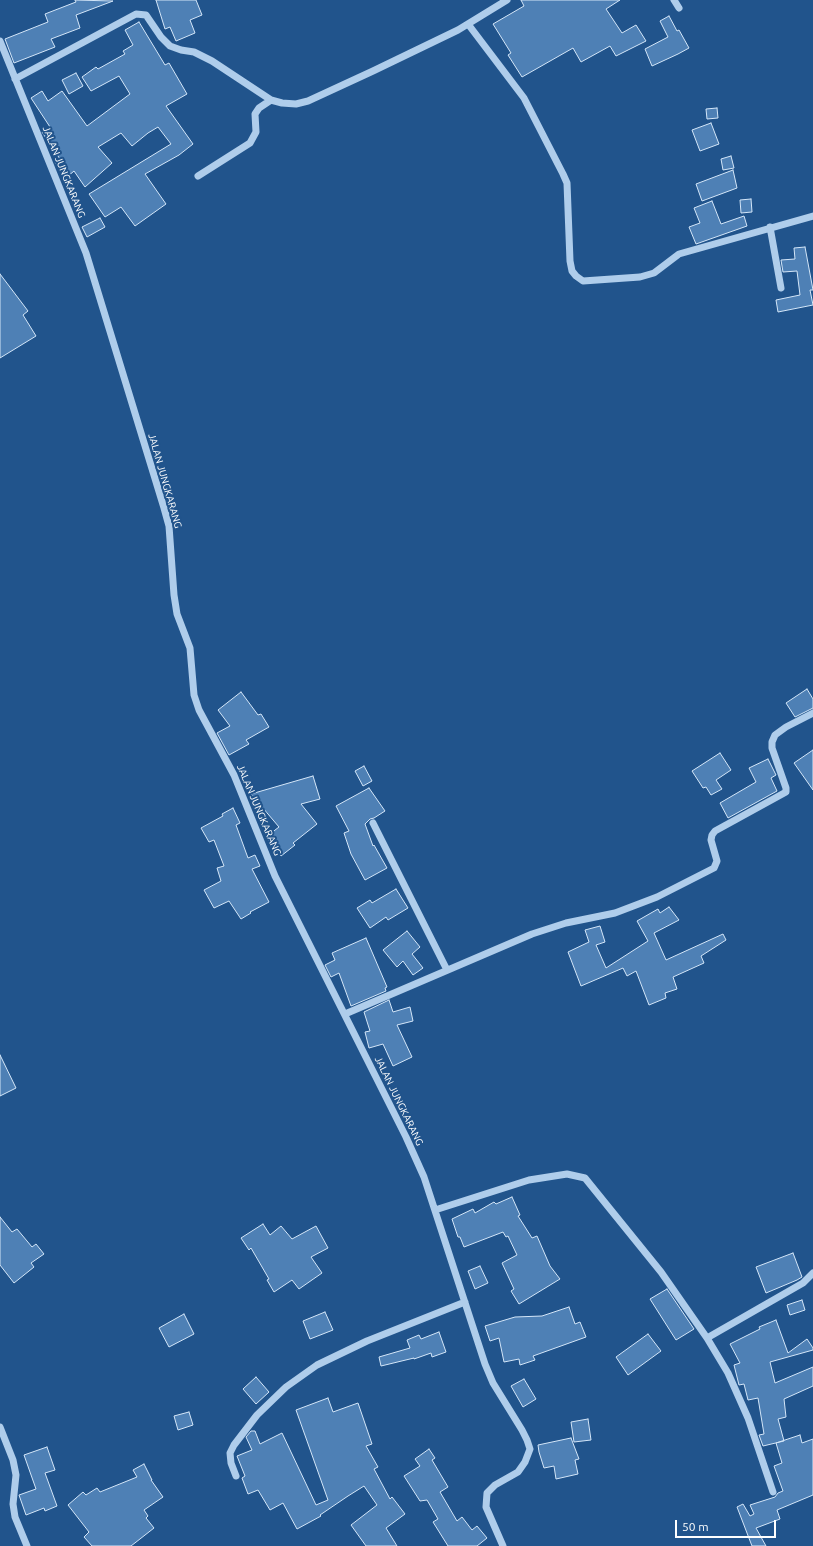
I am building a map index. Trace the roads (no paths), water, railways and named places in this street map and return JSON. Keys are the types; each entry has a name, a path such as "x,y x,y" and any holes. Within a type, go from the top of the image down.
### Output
{"street":[{"path":"15,79 136,14 146,15 160,38 170,46 181,50 194,52 212,61 271,100 282,103 296,104 308,101 373,71 468,24 507,0"},
{"path":"674,0 679,8"},
{"path":"468,24 524,98 563,174 567,183 570,261 572,271 583,281 640,277 654,273 679,254 813,216"},
{"name":"JALAN JUNGKARANG","path":"0,41 94,275 114,346 164,508 169,526 177,614 190,648 194,695 234,775 275,876 406,1137 424,1177 493,1383 522,1430 530,1449 525,1462 518,1472 495,1485 487,1493 486,1507 503,1546"},
{"path":"198,176 250,143 256,132 255,114 259,108 271,100"},
{"path":"770,227 781,288"},
{"path":"345,1014 532,934 566,922 615,914 657,897 714,868 717,861 711,840 715,831 786,792 787,790 772,748 772,742 775,735 786,727 813,713"},
{"path":"373,823 447,970"},
{"path":"434,1210 529,1180 567,1174 586,1178 661,1272 707,1338 728,1373 748,1418 773,1492"},
{"path":"707,1338 803,1283 813,1273"},
{"path":"236,1476 231,1463 230,1453 234,1445 258,1414 286,1387 317,1365 367,1340 465,1302"},
{"path":"0,1427 13,1460 16,1475 13,1504 15,1517 27,1546"}]}
